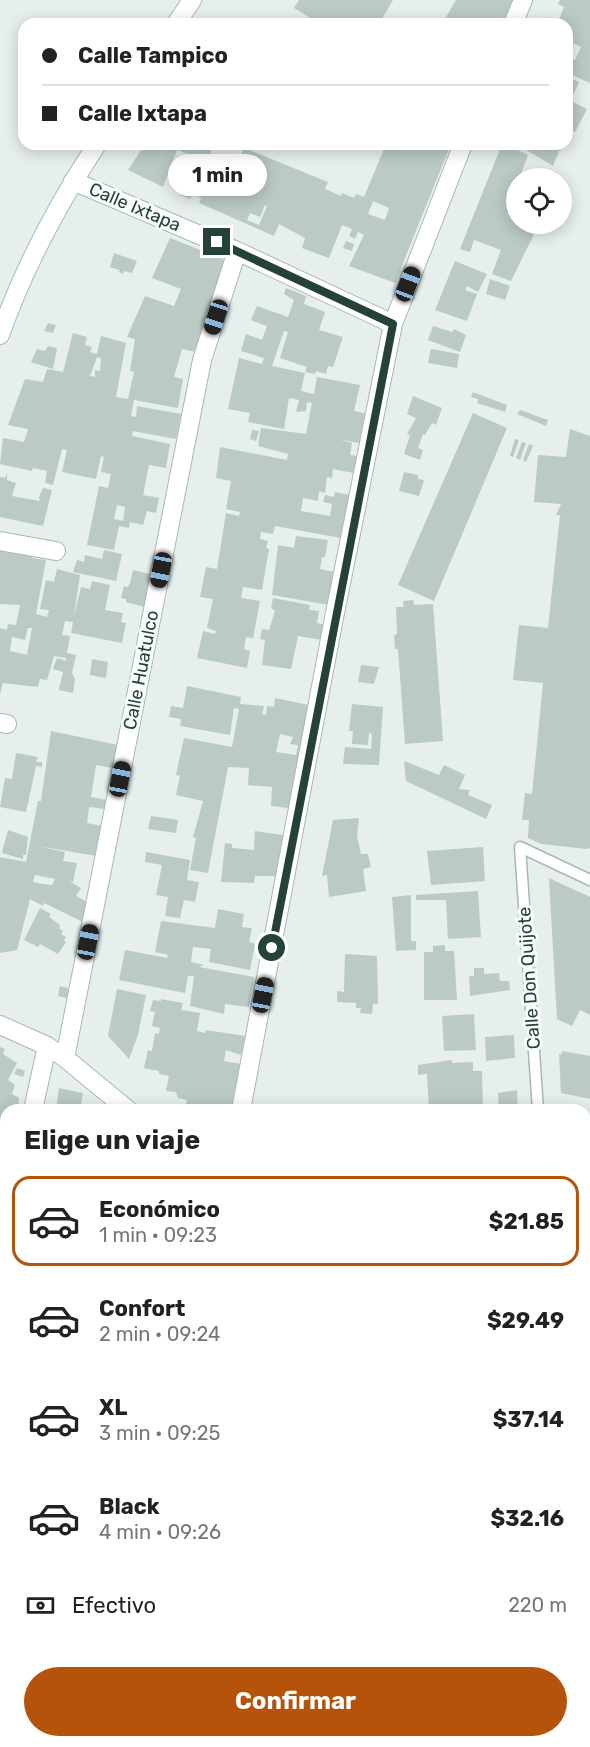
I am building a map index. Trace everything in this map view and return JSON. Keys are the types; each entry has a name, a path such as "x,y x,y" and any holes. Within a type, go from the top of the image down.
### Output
{"street":[{"path":"180,18 192,0"},
{"path":"516,18 523,0"},
{"path":"0,334 17,287 73,181 93,150"},
{"path":"242,1104 333,623 393,324 461,150"},
{"name":"Calle Ixtapa","path":"73,181 237,251 393,324"},
{"name":"Calle Huatulco","path":"65,1058 202,360 237,251"},
{"path":"0,541 56,551"},
{"path":"0,1025 47,1046 121,1104"},
{"path":"34,1104 47,1046"}],"lane":[{"name":"Calle Don Quijote","path":"538,1104 520,847 590,880"}],"building":[{"path":"299,0 393,0 382,18 310,18 294,8"},
{"path":"456,0 514,0 506,18 446,18"},
{"path":"560,0 590,0 590,83 573,76 573,59 575,60 581,47 573,43 573,18 559,18 564,7 558,4"},
{"path":"573,80 579,82 573,95"},
{"path":"573,102 587,109 575,132 573,132"},
{"path":"141,150 177,150 163,187 128,170"},
{"path":"177,150 211,150 210,153 237,164 243,150 249,150 328,182 325,189 341,196 342,193 354,198 356,194 364,197 384,150 449,150 395,283 349,266 364,235 358,232 355,239 349,236 352,229 342,225 329,258 302,248 305,238 279,224 274,236 199,203 201,198 192,194 190,199 180,195 190,172 200,176 205,164 190,158 191,155","holes":["373,201 389,208 385,220 368,214","265,205 267,206 259,225 247,220 250,213 260,217"]},
{"path":"500,150 518,150 528,155 523,168 506,168 506,234 534,234 511,281 492,274 501,250 474,240 470,252 460,249"},
{"path":"526,150 560,150 553,166"},
{"path":"170,238 228,261 196,352 182,349 174,377 183,379 178,408 134,400 131,416 136,417 137,406 181,414 176,439 133,431 132,436 170,444 166,468 149,465 143,495 159,498 156,513 147,511 143,525 130,522 129,528 119,526 114,550 87,545 99,486 108,488 111,474 101,472 104,457 101,456 96,479 62,472 67,450 62,449 53,485 45,483 47,471 33,468 32,471 0,464 3,438 24,442 28,429 8,425 25,379 43,382 47,369 63,372 73,333 87,337 85,345 92,347 90,352 97,354 101,336 126,343 116,397 128,399 134,372 130,371 135,339 127,337 145,296 174,306 181,289 152,278","holes":["97,357 101,358 100,371 95,370 95,377 90,376","117,505 125,507 123,521 114,519"]},
{"path":"346,241 354,244 352,251 343,248"},
{"path":"114,253 137,261 132,273 124,271 123,274 119,272 120,270 110,267"},
{"path":"455,261 487,274 478,292 467,286 465,290 477,294 467,321 435,310"},
{"path":"490,279 510,286 505,300 486,294"},
{"path":"286,288 306,296 304,304 325,312 319,330 343,337 333,367 328,366 326,374 316,371 315,374 305,372 307,367 280,358 288,332 284,331 272,366 305,373 301,391 314,394 317,377 360,385 354,411 365,413 359,443 338,439 352,443 350,455 357,456 353,473 333,469 332,478 327,477 325,493 319,491 318,501 303,498 301,511 330,516 332,504 323,502 325,495 334,497 335,492 349,495 341,538 275,526 273,534 261,532 260,539 268,541 266,548 269,549 262,590 243,587 241,598 260,601 253,638 246,637 244,649 250,651 247,668 197,658 203,631 215,634 216,631 207,628 213,599 200,597 206,567 217,569 226,513 239,516 240,512 226,509 231,481 216,478 220,447 287,460 288,454 258,446 261,428 306,434 312,403 307,402 306,411 296,412 299,400 289,398 284,429 248,422 250,413 228,409 239,358 262,364 264,358 241,351 246,334 262,340 267,326 251,320 257,306 288,317 294,300 284,294"},
{"path":"48,323 56,325 53,333 44,331"},
{"path":"433,326 452,332 454,329 466,335 460,352 428,340"},
{"path":"48,346 57,348 53,369 31,362 37,349 45,351"},
{"path":"431,349 459,354 457,368 428,363"},
{"path":"473,392 507,405 505,412 477,403 478,399 471,397"},
{"path":"413,396 442,408 436,425 432,423 425,435 423,434 418,448 423,450 420,460 404,454 410,435 407,434 416,418 407,414"},
{"path":"520,410 548,420 546,426 517,414"},
{"path":"473,413 507,428 434,601 398,585"},
{"path":"570,429 590,436 590,848 586,849 541,844 528,838 529,820 522,820 525,793 532,794 543,683 513,680 519,625 548,628 560,515 556,515 561,504 534,502 538,455 566,457"},
{"path":"252,430 259,431 256,441 250,439"},
{"path":"515,439 519,440 513,457 510,456"},
{"path":"522,442 526,443 520,460 516,458"},
{"path":"529,444 533,446 526,462 523,460"},
{"path":"404,472 418,475 418,479 424,480 419,496 399,491"},
{"path":"7,473 7,480 16,483 12,496 40,501 39,497 43,488 52,490 43,526 0,517 0,477 5,478"},
{"path":"296,536 328,540 320,569 335,572 329,605 272,595 278,545 294,548"},
{"path":"0,545 33,551 32,558 46,560 36,614 47,617 49,610 40,609 46,580 54,582 57,569 80,575 74,616 81,587 90,589 92,581 110,585 105,610 123,613 121,622 126,623 122,643 71,633 73,622 65,621 62,635 70,636 67,653 76,655 72,673 75,679 73,693 59,690 63,672 53,669 57,658 66,661 66,658 54,656 47,680 40,679 38,687 3,683 0,694 0,628 7,630 8,624 16,625 20,605 0,604","holes":["28,628 32,628 27,655 10,651 12,637 25,640"]},
{"path":"104,550 122,554 116,581 73,572 77,560 84,562 85,555 102,559"},
{"path":"133,570 150,574 145,607 126,602 126,599 121,598 124,586 128,587 130,583"},
{"path":"273,598 310,605 309,610 319,611 317,623 325,625 322,640 298,636 291,669 262,665 265,640 260,639 262,629 269,630 275,611 271,608"},
{"path":"413,600 414,605 433,604 443,741 405,744 398,649 395,649 394,635 397,634 396,607 404,607 403,601"},
{"path":"92,659 108,662 106,678 90,675"},
{"path":"361,665 379,667 374,684 358,682"},
{"path":"187,686 241,697 240,704 264,706 262,714 266,715 267,706 274,707 275,698 309,705 288,808 271,806 272,787 248,785 249,768 228,767 208,873 190,870 196,838 193,837 203,801 176,795 180,776 176,775 184,738 232,747 239,709 234,708 230,735 180,726 181,719 169,717 171,706 183,708","holes":["280,734 293,737 290,744 298,745 296,755 276,752"]},
{"path":"352,704 383,707 379,765 343,764 345,747 371,749 372,734 369,733 368,745 352,744 353,731 349,731"},
{"path":"51,731 118,745 113,768 96,765 91,797 107,800 105,809 89,807 87,823 102,826 96,856 38,846 65,852 63,861 77,863 73,882 69,881 81,888 76,896 87,902 83,922 44,903 43,906 30,899 17,950 0,953 0,857 26,862 38,801 41,801","holes":["35,875 55,879 52,885 33,882"]},
{"path":"16,753 38,757 36,762 42,762 42,767 36,766 26,812 0,807 5,778 12,779"},
{"path":"404,761 439,775 444,765 465,775 459,789 470,790 468,795 492,805 486,819 406,781"},
{"path":"151,816 178,820 176,833 148,829"},
{"path":"359,818 357,836 361,854 368,854 371,867 363,869 366,891 329,897 327,875 322,876 333,820"},
{"path":"8,830 28,837 26,855 23,855 23,859 2,853"},
{"path":"255,831 283,835 275,876 255,876 254,883 221,882 225,843 232,844 232,848 254,850"},
{"path":"483,847 485,881 431,885 427,851"},
{"path":"146,852 190,860 187,880 199,882 195,902 184,900 180,918 165,916 168,897 156,895 162,865 145,862"},
{"path":"549,878 590,897 590,1015 580,1010 572,1026 557,1019"},
{"path":"478,891 481,937 448,939 446,900 416,900 416,895"},
{"path":"411,895 411,941 416,941 416,950 396,951 392,897"},
{"path":"40,908 51,914 49,917 60,925 59,928 63,931 61,934 66,937 64,941 66,942 58,954 40,944 38,947 24,940"},
{"path":"218,909 244,914 242,927 252,928 249,942 255,944 250,970 209,962 211,949 193,947 191,962 204,965 199,967 254,977 249,1007 225,1004 224,1014 190,1006 194,976 188,976 185,993 119,980 125,950 167,958 168,955 155,952 161,921 215,928"},
{"path":"445,945 445,951 454,951 457,1000 424,1000 424,952 433,952 433,946"},
{"path":"345,954 377,956 378,1004 373,1004 372,1014 360,1013 361,1008 356,1008 356,1003 337,1002 337,991 344,992"},
{"path":"474,968 484,968 484,974 499,973 500,981 509,981 510,990 470,996 469,976 474,976"},
{"path":"60,986 68,988 67,998 58,996"},
{"path":"117,989 146,995 138,1035 129,1059 108,1036"},
{"path":"161,999 183,1003 181,1010 200,1013 197,1031 205,1033 206,1030 245,1036 241,1055 226,1050 224,1061 240,1064 232,1104 186,1104 187,1100 178,1098 176,1092 166,1091 169,1076 144,1068 148,1050 152,1051 155,1033 159,1034 160,1028 152,1026 155,1012 150,1011 153,1000 161,1001"},
{"path":"474,1014 476,1050 444,1051 442,1016"},
{"path":"514,1035 515,1058 486,1061 485,1037"},
{"path":"0,1047 5,1049 3,1054 17,1063 8,1080 15,1085 12,1094 19,1098 18,1104 0,1104"},
{"path":"562,1051 590,1056 590,1099 561,1093 559,1054 561,1055"},
{"path":"452,1060 452,1063 473,1062 473,1071 482,1071 483,1104 429,1104 427,1074 418,1075 418,1065"},
{"path":"17,1068 25,1071 23,1077 14,1074"},
{"path":"59,1088 83,1093 81,1104 57,1104"},
{"path":"517,1090 518,1104 499,1104 498,1093"}],"route":[{"path":"217,242 393,324 333,623 272,948"}]}
